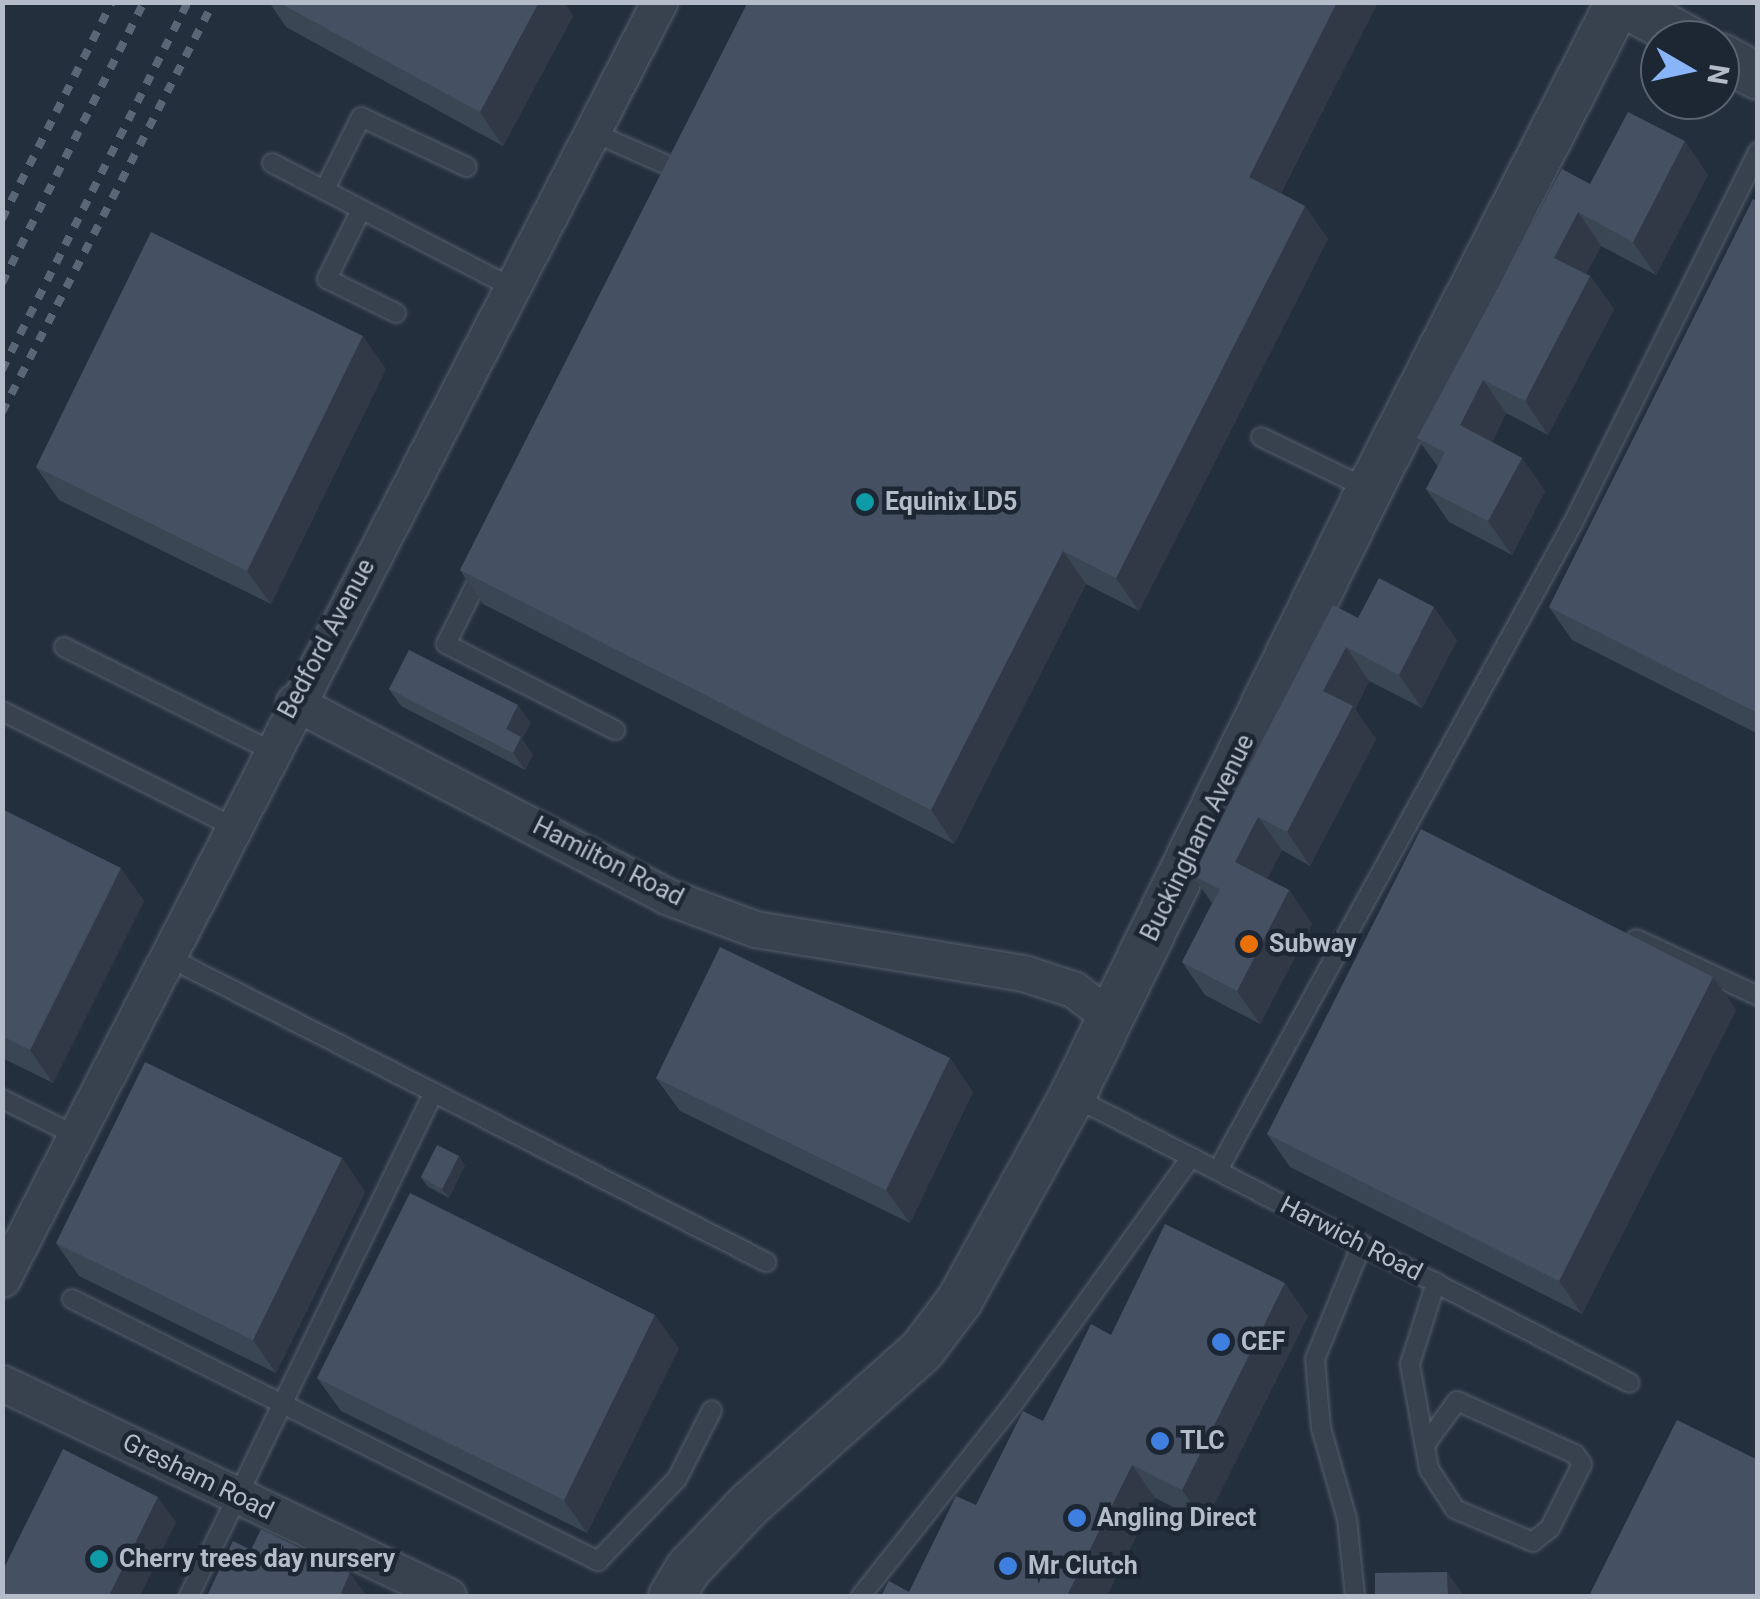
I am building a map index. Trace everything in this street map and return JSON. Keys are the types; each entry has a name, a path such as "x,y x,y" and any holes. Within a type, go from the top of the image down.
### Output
{"street":[{"name":"Bedford Avenue","path":"2,1278 294,702 658,2"},
{"path":"1619,2 1653,20"},
{"name":"Buckingham Avenue","path":"671,1596 688,1568 750,1502 922,1349 977,1270 1072,1096 1368,489 1619,2"},
{"name":"Hamilton Road","path":"294,702 666,896 755,929 1022,973 1073,989 1110,1017"},
{"name":"Gresham Road","path":"2,1383 448,1596"}],"lane":[{"path":"325,189 362,117 467,167"},
{"path":"592,132 688,163 674,189"},
{"path":"1218,1170 1401,828 1574,523 1758,152"},
{"path":"272,162 509,286"},
{"path":"361,210 327,279 396,313"},
{"path":"1260,437 1368,489"},
{"path":"490,556 446,644 615,730"},
{"path":"64,648 270,750"},
{"path":"2,712 232,826"},
{"path":"1401,828 1418,836"},
{"path":"1615,929 1758,996"},
{"path":"166,956 766,1262"},
{"path":"189,1596 433,1094"},
{"name":"Harwich Road","path":"1072,1096 1630,1382"},
{"path":"2,1099 75,1135"},
{"path":"861,1596 1010,1408 1192,1157"},
{"path":"1355,1596 1347,1518 1321,1428 1315,1358 1362,1244"},
{"path":"1425,1446 1457,1401 1575,1454 1582,1464 1550,1528 1533,1542 1455,1509 1428,1469 1410,1364 1436,1282"},
{"path":"72,1299 598,1560 676,1479 712,1410"}],"building":[{"path":"278,2 539,2 480,112"},
{"name":"Equinix LD5","path":"748,2 1337,2 1249,177 1305,206 1116,578 1063,551 931,810 460,570"},
{"path":"1628,112 1685,141 1633,242 1578,212 1554,258 1590,276 1525,401 1483,380 1460,425 1522,458 1488,521 1426,489 1445,452 1417,438 1562,169 1590,184"},
{"path":"1753,199 1758,202 1758,713 1549,607"},
{"path":"151,232 363,336 247,571 36,467"},
{"path":"1379,578 1434,607 1399,675 1346,647 1323,691 1353,706 1287,832 1258,817 1235,862 1289,890 1237,991 1182,962 1220,889 1192,875 1333,605 1358,618"},
{"path":"409,650 518,705 506,729 521,737 513,753 389,689"},
{"path":"2,809 121,868 30,1050 2,1036"},
{"path":"1421,829 1713,977 1559,1281 1267,1134"},
{"path":"720,947 950,1058 886,1190 656,1078"},
{"path":"145,1062 342,1158 253,1340 56,1243"},
{"path":"437,1145 459,1156 442,1189 421,1177"},
{"path":"410,1193 655,1315 564,1500 317,1378"},
{"path":"1165,1224 1285,1283 1182,1490 1132,1465 1067,1596 881,1596 889,1581 909,1592 956,1496 976,1505 1023,1411 1043,1421 1091,1324 1111,1335"},
{"path":"1677,1420 1758,1460 1758,1596 1589,1596"},
{"name":"Cherry trees day nursery","path":"63,1449 158,1497 109,1596 9,1596 2,1593 2,1572"},
{"path":"261,1529 350,1573 341,1593 349,1596 207,1596 233,1541 251,1550"},
{"path":"1447,1572 1448,1596 1375,1596 1375,1573"}],"railway":[{"path":"2,219 112,2"},
{"path":"2,283 144,2"},
{"path":"2,370 188,2"},
{"path":"2,412 214,2"}],"place":[{"name":"Equinix LD5","path":"865,502"},
{"name":"Subway","path":"1249,944"},
{"name":"CEF","path":"1221,1342"},
{"name":"TLC","path":"1160,1441"},
{"name":"Angling Direct","path":"1077,1518"},
{"name":"Cherry trees day nursery","path":"99,1559"},
{"name":"Mr Clutch","path":"1008,1566"}]}
